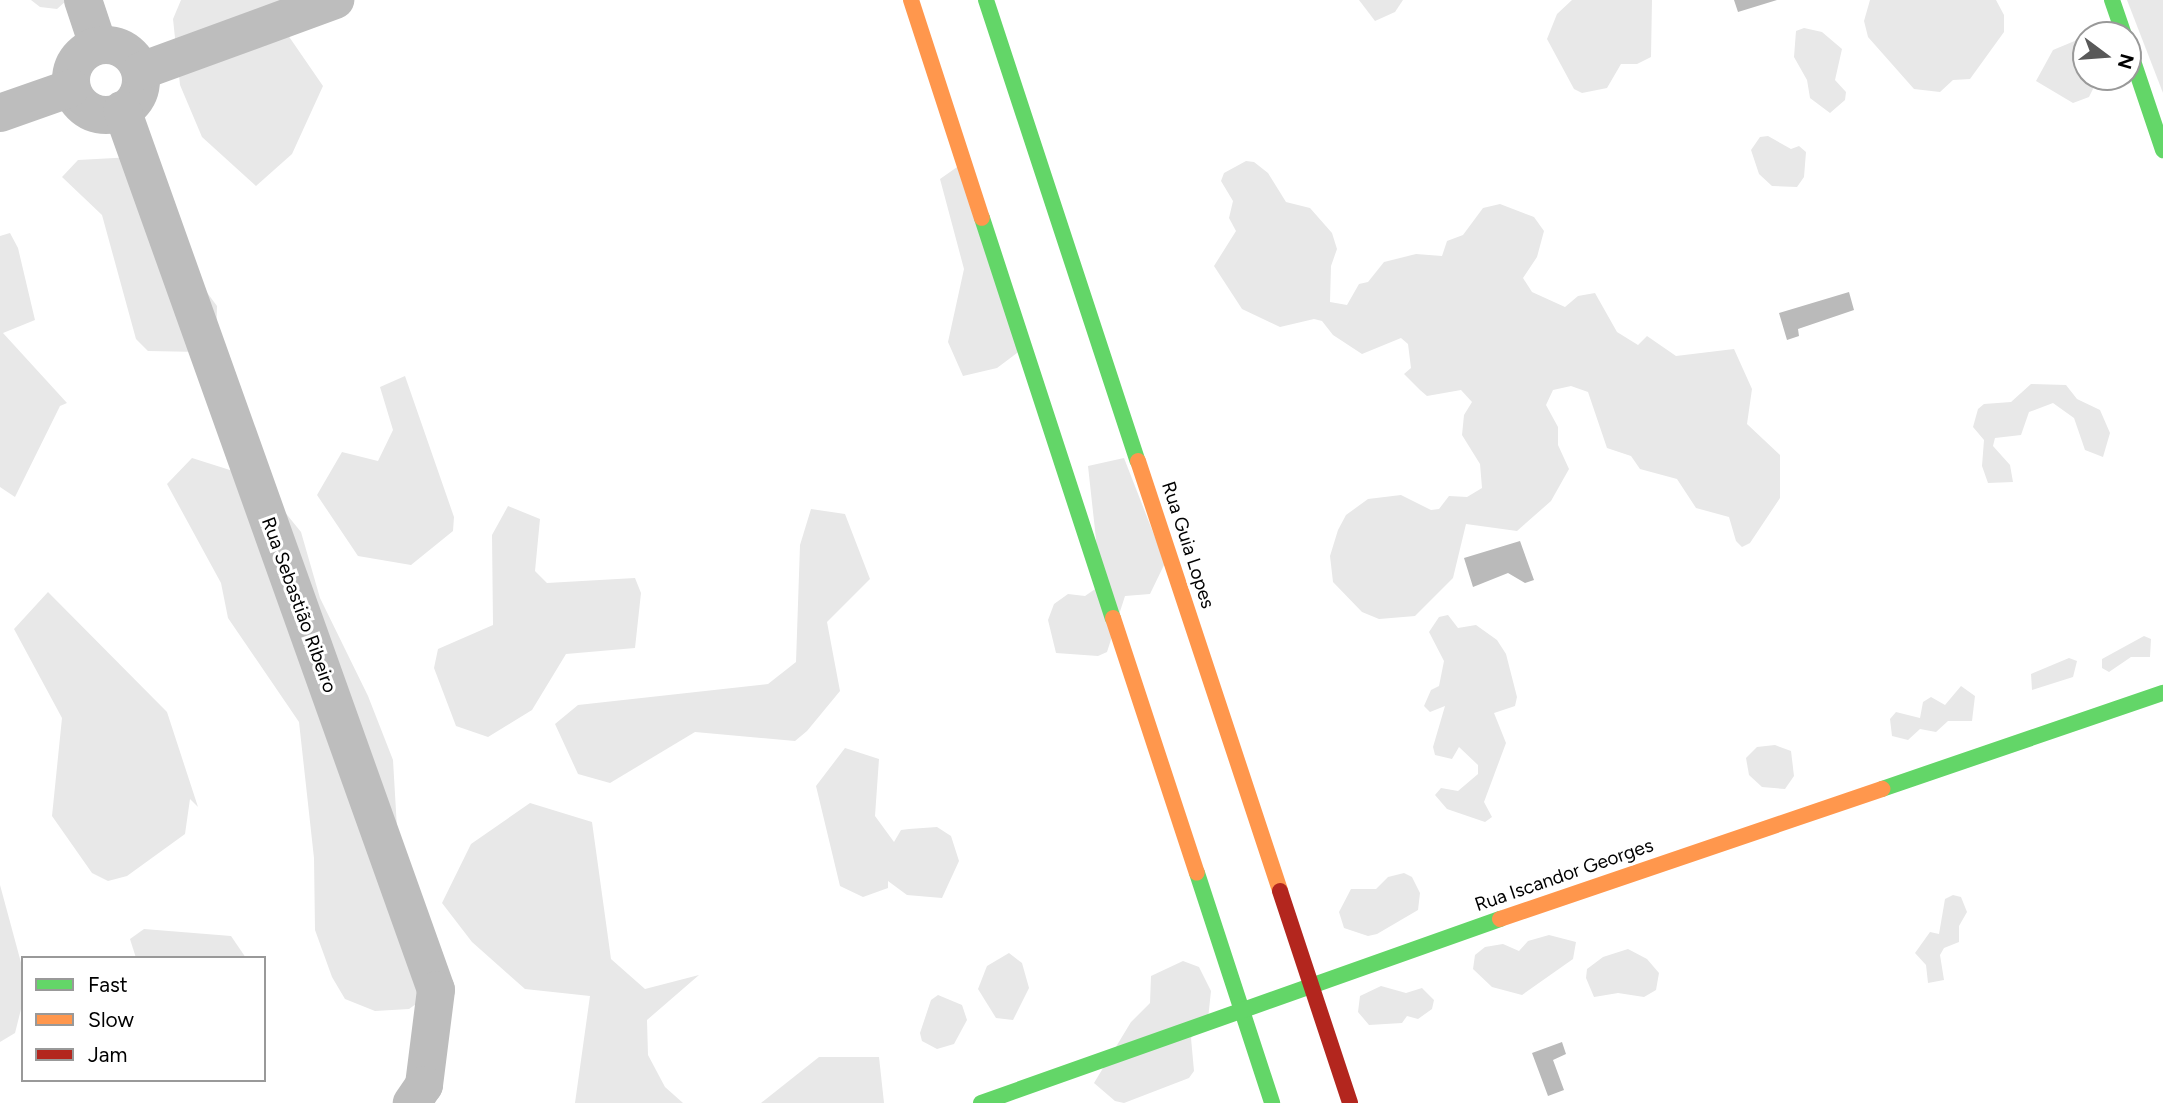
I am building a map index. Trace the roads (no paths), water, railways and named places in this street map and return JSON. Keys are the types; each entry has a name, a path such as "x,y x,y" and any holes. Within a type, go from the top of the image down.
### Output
{"main road":[{"path":"911,0 1272,1103"},
{"name":"Rua Guia Lopes","path":"986,0 1350,1103"},
{"path":"2112,0 2119,21"},
{"path":"2142,88 2163,150"},
{"name":"Rua Iscandor Georges","path":"981,1103 1241,1008 2163,693"}],"street":[{"path":"83,0 98,45"},
{"path":"141,71 335,0"},
{"path":"98,45 117,46 132,55 141,71 140,90 122,110 96,114 80,104 71,88 72,69 82,54 98,45"},
{"path":"0,113 71,88"},
{"name":"Rua Sebastião Ribeiro","path":"122,110 436,990 424,1085 412,1103"}]}
